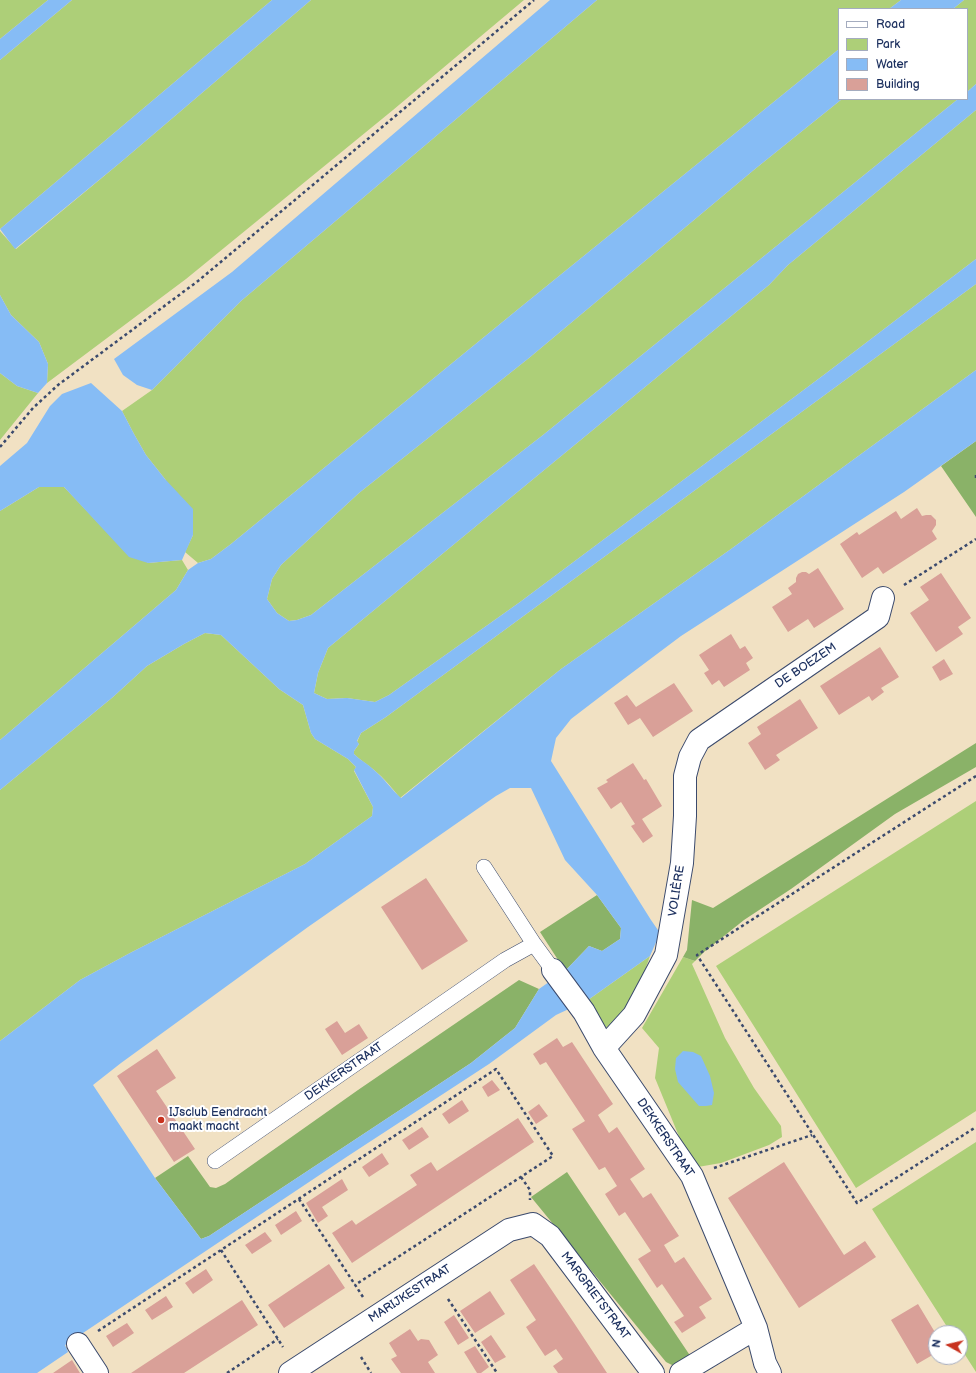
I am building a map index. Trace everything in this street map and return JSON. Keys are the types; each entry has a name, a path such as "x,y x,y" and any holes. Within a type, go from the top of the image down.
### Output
{"street":[{"name":"DE BOEZEM","path":"717,726 878,616 883,598"},
{"name":"VOLIÈRE","path":"604,1048 634,1014 666,955 682,863 685,816 685,776 690,757 699,740 717,726"},
{"name":"DEKKERSTRAAT","path":"553,970 584,1012 604,1048 692,1176 756,1328 765,1363 770,1373"},
{"name":"MARIJKESTRAAT","path":"294,1371 509,1230 533,1224"},
{"name":"MARGRIETSTRAAT","path":"533,1224 550,1236 653,1373"},
{"path":"681,1373 756,1328"},
{"path":"78,1344 97,1373"}],"lane":[{"name":"DEKKERSTRAAT","path":"484,867 534,944 553,970"},
{"name":"DEKKERSTRAAT","path":"215,1161 505,960 534,944"}],"path":[{"path":"0,447 32,408 58,385 198,281 534,0"},
{"path":"883,598 976,539"},
{"path":"976,776 697,955 857,1203 976,1127"},
{"path":"78,1344 496,1069 553,1156 355,1285"},
{"path":"692,1176 812,1135"},
{"path":"299,1199 376,1316"},
{"path":"221,1250 278,1339 294,1371"},
{"path":"434,1279 497,1373"},
{"path":"227,1373 278,1339"}],"green space":[{"path":"0,0 48,0 0,39"},
{"path":"72,0 272,0 0,229 0,60"},
{"path":"311,0 524,0 393,110 186,279 47,383 48,364 39,342 11,315 0,295 0,231 16,249 121,162"},
{"path":"597,0 901,0 890,8 838,8 838,50 231,544 211,559 198,563 185,552 193,535 165,479 146,455 122,411 152,390 241,301"},
{"path":"964,0 976,0 976,84 968,91 968,8 954,8"},
{"path":"841,100 957,100 543,435 311,615 289,621 277,613 267,599 272,579 281,565 359,493 529,358 755,169"},
{"path":"976,110 976,259 520,602 389,695 375,702 347,698 327,699 314,693 318,673 328,648 769,285 788,265"},
{"path":"976,284 976,370 731,549 561,669 400,798 381,776 354,754 354,751 359,744 357,742 361,733 386,717"},
{"path":"0,373 17,386 38,393 0,440"},
{"path":"976,441 976,517 941,466"},
{"path":"39,487 64,487 108,533 148,563 182,560 188,570 176,590 0,740 0,511"},
{"path":"205,633 221,635 279,689 303,705 311,733 315,739 348,759 356,767 354,771 373,807 372,816 305,864 80,980 0,1041 0,790 113,697 147,666"},
{"path":"976,743 976,767 895,814 791,889 744,920 695,961 683,957 687,950 692,900 713,908"},
{"path":"976,801 976,1111 856,1188 716,966"},
{"path":"597,895 621,928 620,939 602,951 589,946 566,970 540,932"},
{"path":"650,956 637,993 627,1013 604,1029 588,1000"},
{"path":"683,957 695,961 692,964 725,1038 754,1088 781,1126 782,1137 769,1145 721,1163 692,1168 655,1078 659,1048 642,1028"},
{"path":"519,980 539,989 515,1028 471,1063 209,1236 201,1239 155,1178 188,1156 210,1187 216,1188 225,1184 358,1090"},
{"path":"976,1142 976,1372 968,1360 968,1325 946,1325 872,1209"},
{"path":"567,1172 691,1357 676,1367 666,1362 531,1197"}],"water":[{"path":"48,0 72,0 0,60 0,39"},
{"path":"272,0 311,0 121,162 15,249 0,229"},
{"path":"550,0 597,0 241,301 152,390 137,385 123,375 114,359 232,272"},
{"path":"901,0 964,0 954,8 890,8"},
{"path":"838,50 838,100 841,100 755,169 529,358 359,493 281,565 272,579 267,599 277,613 289,621 311,615 543,435 957,100 968,100 968,91 976,84 976,110 788,265 769,285 328,648 318,673 314,693 327,699 347,698 375,702 389,695 520,602 976,259 976,284 386,717 361,733 357,741 359,744 354,751 354,754 378,773 401,798 561,669 731,549 976,370 976,441 904,492 681,636 571,719 556,738 551,761 660,933 650,956 588,1000 556,1015 489,1064 348,1156 65,1345 68,1352 37,1373 0,1373 0,1041 80,980 305,864 372,816 373,807 354,770 356,767 348,759 315,739 311,733 303,705 279,689 221,635 205,633 147,666 113,697 0,790 0,740 176,590 188,570 198,563 211,559","holes":["510,788 531,788 565,860 597,895 621,928 620,939 602,951 589,946 566,970 539,989 515,1028 471,1063 209,1236 201,1239 155,1178 93,1085 308,927 496,796"]},
{"path":"0,295 11,315 39,342 48,364 47,383 38,393 17,386 0,373"},
{"path":"91,383 122,411 146,455 165,479 193,509 193,535 182,560 148,563 129,557 64,487 39,487 0,511 0,466 27,443 50,406 62,394"},
{"path":"683,1051 693,1052 701,1056 710,1076 714,1093 712,1105 699,1106 678,1082 675,1069 676,1058"}],"building":[{"path":"917,508 922,516 931,515 936,520 936,525 932,531 937,539 883,574 878,567 862,578 840,544 857,532 859,535 896,511 901,519"},
{"path":"818,568 844,609 814,628 808,619 788,632 772,607 792,594 788,588 796,582 798,574 806,572 809,574"},
{"path":"941,573 971,618 958,627 963,634 936,652 910,613 929,600 920,587"},
{"path":"731,634 740,649 745,646 753,658 746,663 750,670 724,687 719,680 712,685 704,673 709,670 699,655"},
{"path":"880,647 899,677 881,688 884,692 872,701 869,696 839,715 820,686"},
{"path":"944,659 953,674 940,681 932,667"},
{"path":"674,683 693,711 653,737 640,718 628,725 614,703 627,695 636,707"},
{"path":"800,699 818,728 776,755 780,760 765,770 748,743 761,734 757,727"},
{"path":"633,763 644,780 646,779 662,806 642,819 653,836 643,843 631,826 635,824 621,802 611,809 597,788 608,782 606,780"},
{"path":"426,878 468,941 422,970 381,907"},
{"path":"337,1021 345,1033 359,1024 368,1038 342,1055 325,1029"},
{"path":"557,1038 563,1047 572,1042 613,1104 598,1115 609,1133 617,1127 645,1169 630,1179 643,1198 651,1193 679,1236 664,1245 675,1263 684,1257 712,1299 699,1307 706,1318 682,1333 674,1322 684,1316 662,1284 657,1288 638,1259 651,1251 625,1212 619,1216 605,1194 617,1186 605,1167 599,1170 572,1129 585,1121 546,1062 540,1065 533,1054"},
{"name":"IJsclub Eendracht maakt macht","path":"157,1049 176,1078 156,1091 195,1149 174,1162 117,1076"},
{"path":"492,1080 500,1090 488,1097 482,1087"},
{"path":"462,1100 469,1111 449,1124 442,1114"},
{"path":"539,1104 548,1116 536,1124 528,1112"},
{"path":"518,1118 534,1142 352,1263 332,1233 352,1220 356,1225 417,1185 410,1175 431,1162 437,1171"},
{"path":"422,1127 429,1137 409,1150 402,1140"},
{"path":"382,1153 389,1164 369,1177 362,1167"},
{"path":"784,1162 844,1255 865,1241 876,1257 799,1308 728,1198"},
{"path":"342,1179 348,1190 322,1207 328,1216 318,1223 306,1203"},
{"path":"296,1211 302,1221 281,1235 275,1225"},
{"path":"265,1232 272,1241 252,1254 245,1245"},
{"path":"329,1264 345,1288 284,1328 268,1305"},
{"path":"534,1264 607,1373 558,1373 553,1366 563,1359 556,1349 545,1356 526,1327 536,1320 510,1280"},
{"path":"206,1269 213,1280 193,1294 185,1283"},
{"path":"490,1291 505,1314 475,1333 460,1311"},
{"path":"166,1296 173,1307 152,1320 145,1310"},
{"path":"242,1300 258,1325 184,1373 131,1373"},
{"path":"918,1304 931,1325 928,1325 928,1358 917,1364 891,1320"},
{"path":"454,1315 469,1338 458,1345 444,1322"},
{"path":"127,1323 134,1333 113,1347 106,1336"},
{"path":"410,1329 418,1341 421,1339 429,1340 438,1355 428,1362 435,1373 401,1373 391,1359 397,1356 389,1343"},
{"path":"491,1335 506,1357 495,1363 481,1342"},
{"path":"475,1346 489,1367 481,1373 477,1373 464,1352"},
{"path":"72,1360 80,1373 53,1373"}],"place":[{"name":"IJsclub Eendracht maakt macht","path":"161,1120"}]}
